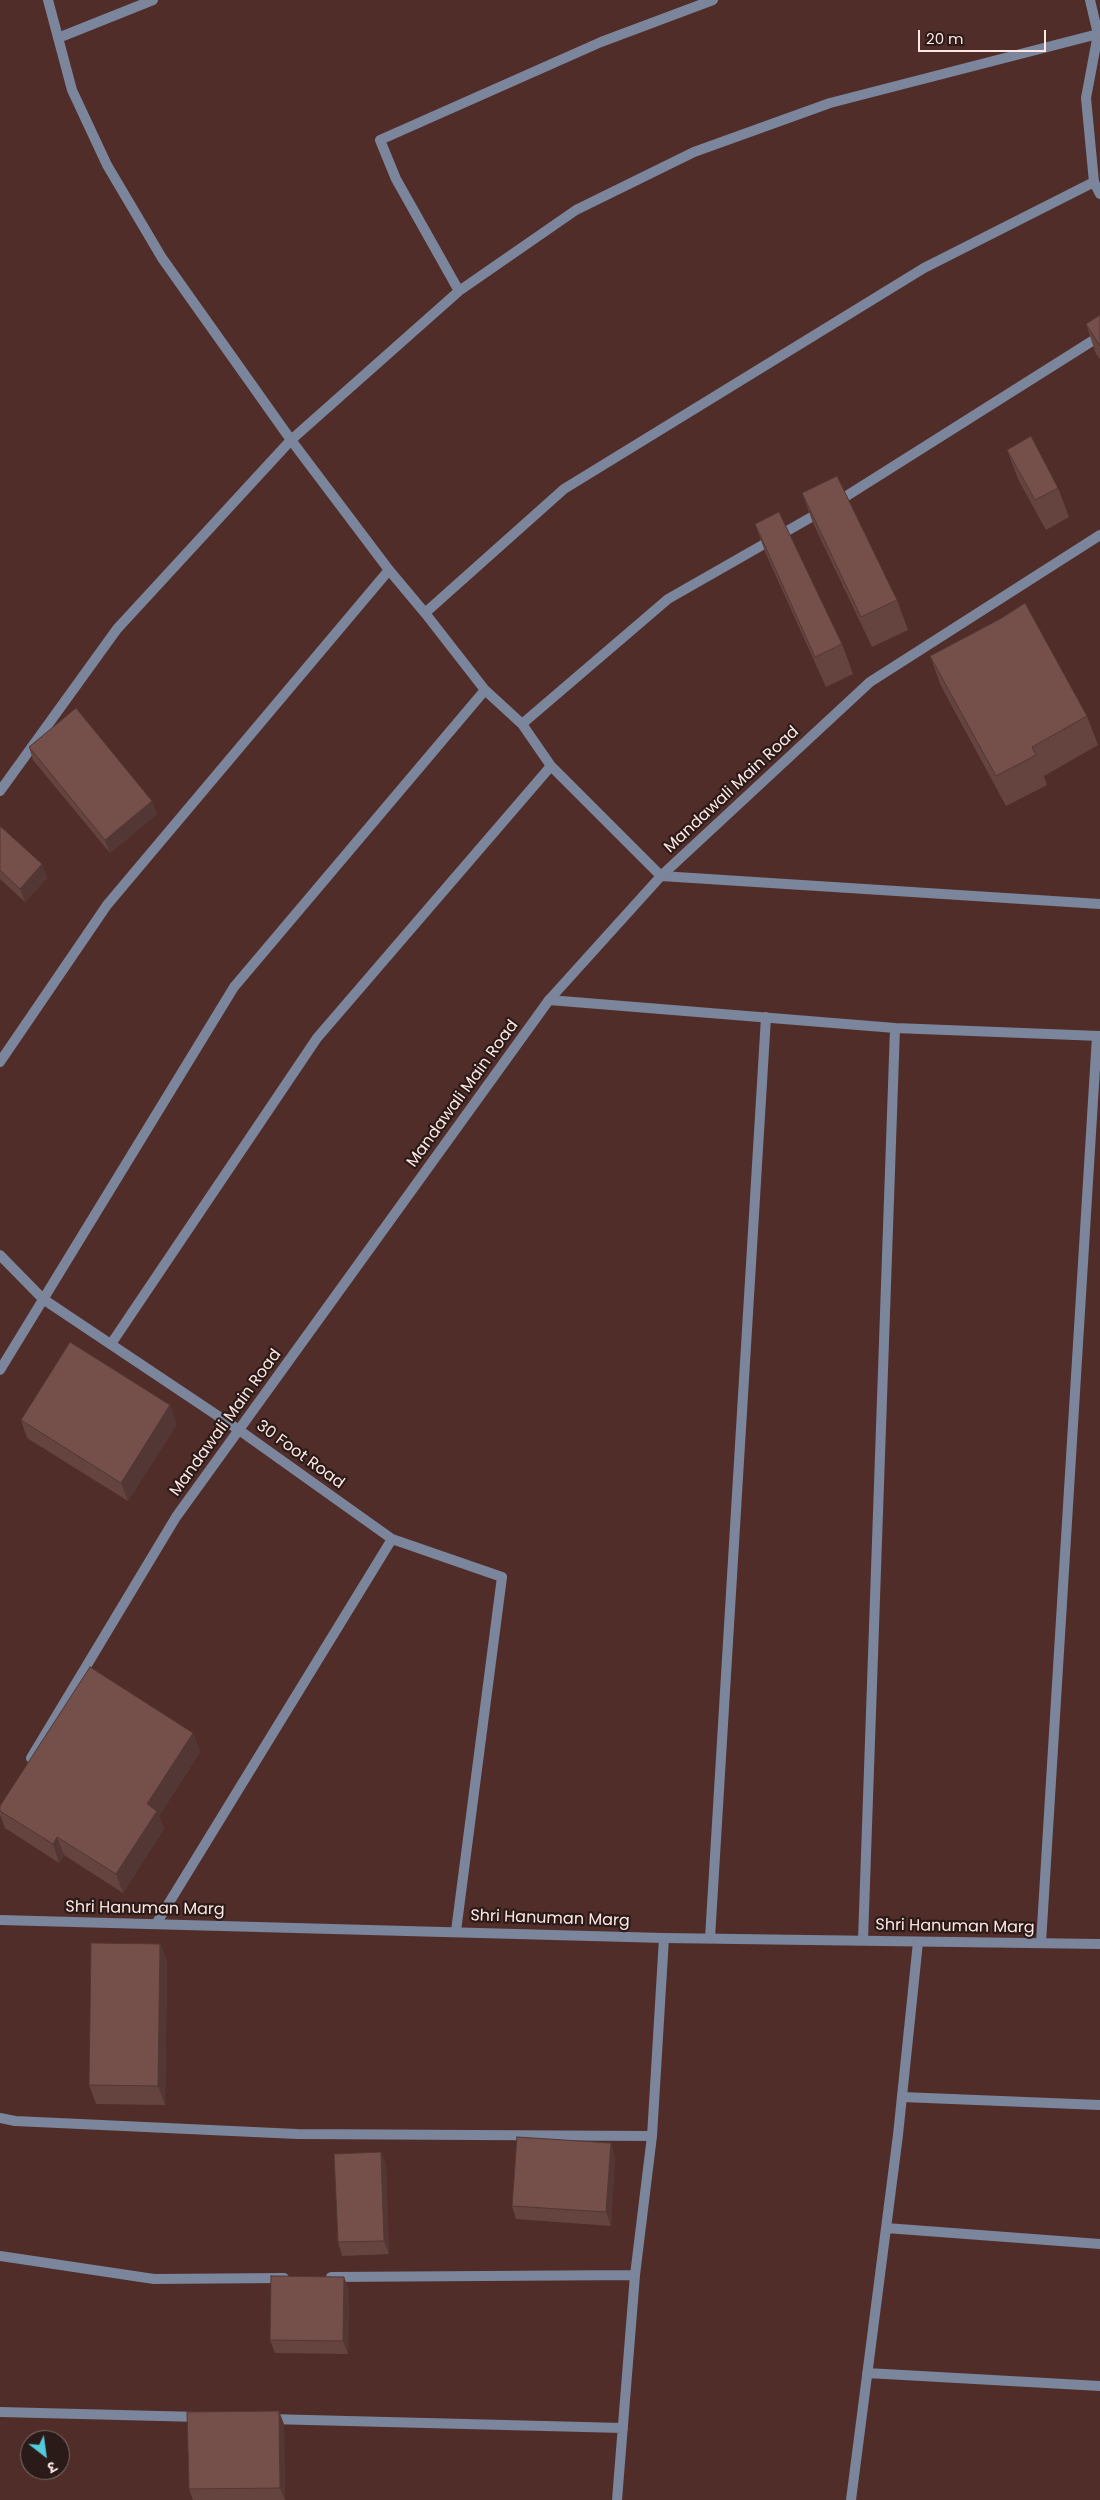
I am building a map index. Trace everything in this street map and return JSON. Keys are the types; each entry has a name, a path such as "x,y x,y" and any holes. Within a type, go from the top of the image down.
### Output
{"street":[{"path":"48,0 72,90 107,165 162,258 291,440 389,570 426,612 485,690 522,724 551,766 660,876 1100,904"},
{"path":"58,38 153,0"},
{"path":"458,291 396,179 380,140 601,42 713,0"},
{"path":"1090,0 1099,31 1086,98 1094,182 1100,194"},
{"path":"0,791 116,630 291,440 458,291 576,210 694,152 830,103 1099,31"},
{"path":"426,612 564,490 924,268 1094,182"},
{"path":"522,724 668,599 872,482 1100,336"},
{"name":"Mandawali Main Road","path":"25,1769 176,1517 549,1000 660,876 870,682 1100,535"},
{"path":"0,1062 108,905 389,570"},
{"path":"0,1370 234,987 485,690"},
{"path":"111,1344 317,1038 551,766"},
{"path":"549,1000 896,1028 1099,1036 1041,1943"},
{"path":"710,1938 766,1017"},
{"path":"863,1940 896,1028"},
{"name":"30 Foot Road","path":"0,1256 43,1299 239,1430 392,1539 502,1577 456,1932"},
{"path":"156,1924 392,1539"},
{"name":"Shri Hanuman Marg","path":"0,1920 664,1938 1100,1944"},
{"path":"617,2500 635,2275 652,2136 664,1938"},
{"path":"851,2500 902,2097 918,1942"},
{"path":"902,2097 1100,2105"},
{"path":"0,2118 16,2121 297,2134 652,2136"},
{"path":"886,2228 1100,2244"},
{"path":"0,2256 154,2279 291,2278"},
{"path":"321,2278 635,2275"},
{"path":"867,2373 1100,2386"},
{"path":"0,2412 208,2417"},
{"path":"257,2418 623,2428"}],"building":[{"path":"1100,315 1100,346 1086,324"},
{"path":"1031,436 1058,488 1035,500 1007,450"},
{"path":"837,476 897,600 861,617 802,493"},
{"path":"779,512 842,644 815,657 755,524"},
{"path":"1025,603 1087,716 1032,747 1036,755 996,776 930,656 1000,619"},
{"path":"76,708 152,801 105,840 29,747"},
{"path":"0,826 42,864 20,889 0,870"},
{"path":"70,1342 170,1405 121,1483 21,1420"},
{"path":"90,1667 193,1733 147,1804 157,1811 116,1874 57,1837 53,1844 0,1811 0,1806"},
{"path":"91,1943 160,1944 158,2086 89,2085"},
{"path":"517,2137 611,2143 606,2212 512,2206"},
{"path":"381,2152 384,2241 338,2242 334,2154"},
{"path":"271,2276 344,2277 343,2341 270,2340"},
{"path":"279,2411 280,2488 189,2489 187,2412"}]}
